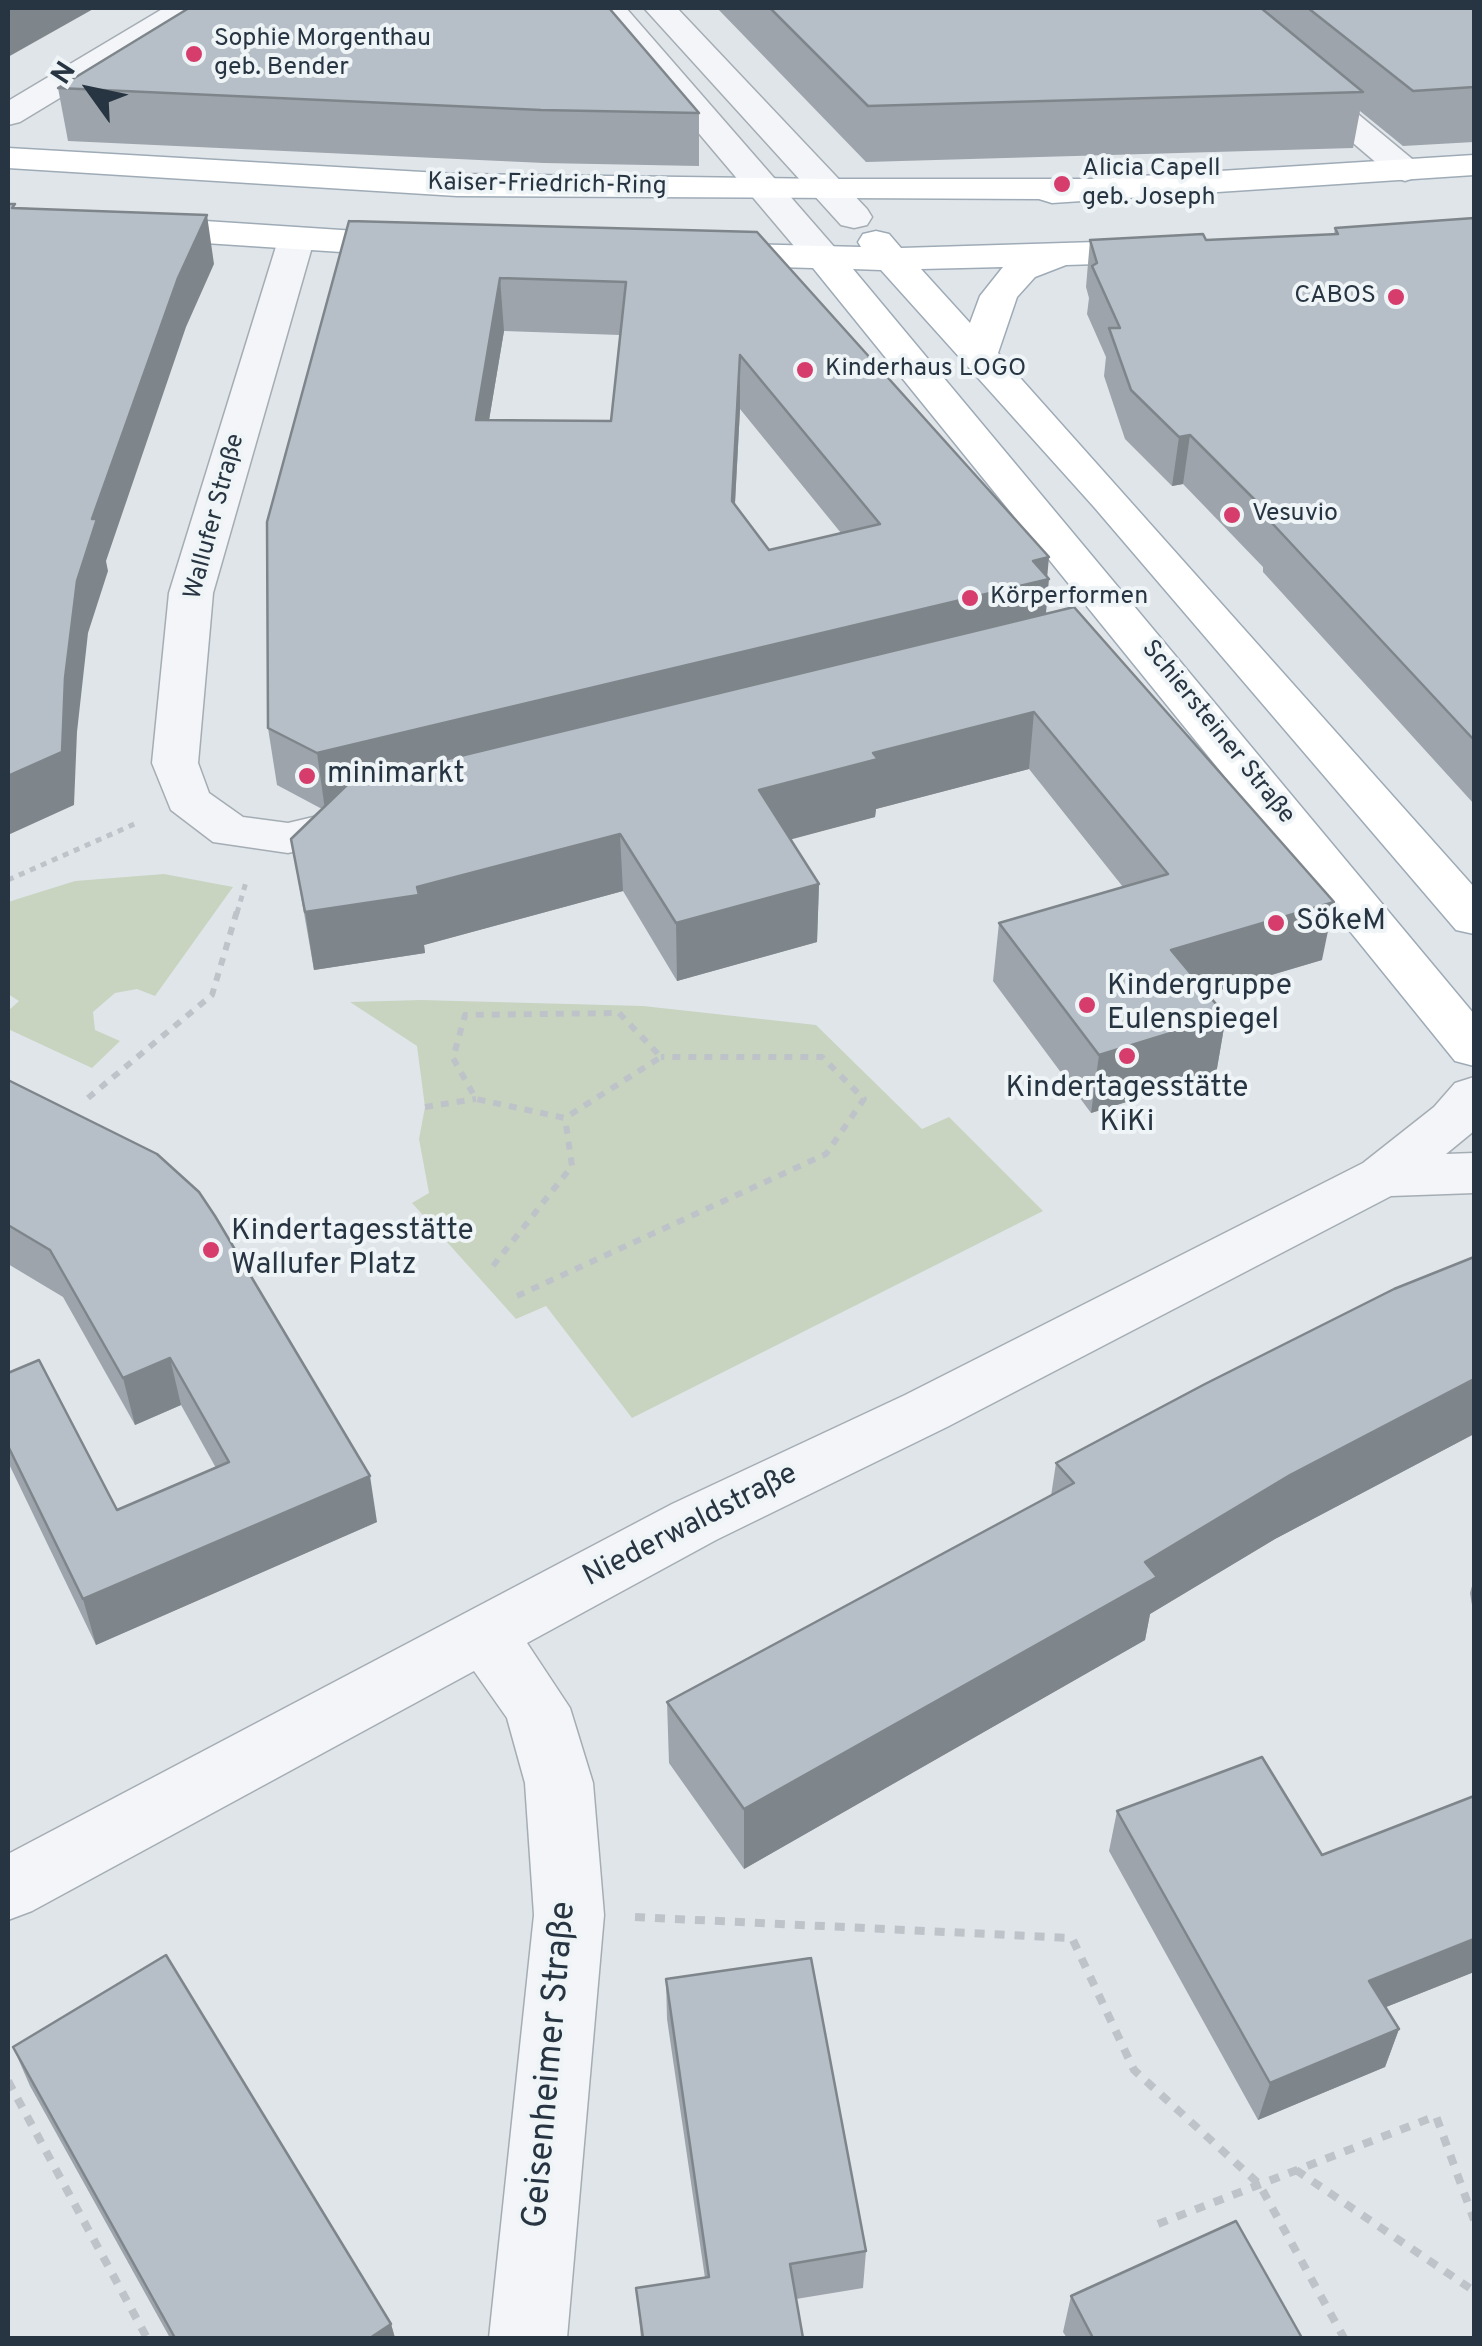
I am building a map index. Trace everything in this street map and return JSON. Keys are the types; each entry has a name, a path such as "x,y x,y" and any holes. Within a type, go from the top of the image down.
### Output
{"main road":[{"name":"Kaiser-Friedrich-Ring","path":"8,158 458,185 764,190"},
{"path":"764,190 843,204 894,208 1087,188 1474,165"},
{"path":"823,257 820,247 843,204"},
{"path":"843,204 1470,907"},
{"path":"8,219 454,247"},
{"path":"666,254 890,259 1203,250"},
{"path":"978,354 998,296 1022,269 1060,254"},
{"name":"Schiersteiner Straße","path":"823,257 1474,1048"}],"street":[{"path":"8,115 186,8"},
{"name":"Schiersteiner Straße","path":"609,8 823,257"},
{"path":"660,8 843,204"},
{"path":"1211,8 1405,170"},
{"name":"Wallufer Straße","path":"296,240 191,593 176,763 188,800 230,831 288,838 404,810"},
{"path":"1079,644 1133,630"},
{"name":"Niederwaldstraße","path":"8,1889 694,1522 1236,1256 1382,1178 1453,1120 1474,1096"},
{"name":"Niederwaldstraße","path":"1382,1178 1474,1173"},
{"name":"Geisenheimer Straße","path":"483,1633 537,1708 559,1782 569,1916 528,2338"}],"path":[{"path":"8,880 144,819"},
{"path":"88,1098 212,995 248,875"},
{"path":"476,1099 453,1058 465,1016 619,1012 661,1057"},
{"path":"426,1107 476,1099 565,1118 661,1057 822,1056 864,1099 826,1154 518,1296"},
{"path":"493,1266 572,1166 565,1118"},
{"path":"631,1917 1072,1938 1134,2070 1259,2184 1344,2338"},
{"path":"8,2081 147,2338"},
{"path":"1158,2224 1436,2116 1474,2220"},
{"path":"1296,2170 1474,2291"}],"green space":[{"path":"164,874 233,887 155,996 137,989 115,993 93,1012 95,1030 120,1041 92,1068 8,1029 8,1011 19,1001 8,994 8,902 75,881"},
{"path":"350,1002 643,1006 816,1025 922,1129 949,1117 1043,1211 632,1418 546,1306 516,1319 412,1203 429,1193 419,1139 425,1107 417,1046"}],"building":[{"path":"189,8 609,8 699,113 541,110 58,88"},
{"path":"770,8 1261,8 1363,92 868,106"},
{"path":"1308,8 1474,8 1474,87 1413,91"},
{"path":"8,204 15,204 12,208 207,215 178,278 92,519 97,519 77,581 65,678 62,752 8,776"},
{"path":"1474,218 1474,740 1271,522 1275,520 1190,435 1179,437 1131,390 1109,328 1120,328 1092,266 1097,263 1090,240 1203,234 1206,240 1338,234 1335,228"},
{"path":"349,221 757,232 1049,557 1033,561 1049,579 317,753 268,728 267,522","holes":["500,278 626,282 611,421 476,420","740,355 880,524 769,550 732,501"]},
{"path":"1074,607 1334,902 1171,950 1226,1016 1099,1055 999,923 1168,874 1034,712 873,753 878,759 759,790 819,884 676,923 620,834 417,887 419,895 305,912 291,839 349,783"},
{"path":"8,1080 157,1154 199,1192 370,1476 83,1599 8,1446 8,1373 39,1360 117,1510 229,1462 170,1358 123,1378 50,1250 8,1225"},
{"path":"1474,1257 1474,1379 1290,1475 1145,1562 1157,1577 744,1809 667,1702 1074,1483 1056,1463 1394,1289"},
{"path":"1262,1757 1322,1855 1474,1796 1474,1939 1369,1981 1399,2029 1270,2083 1117,1811"},
{"path":"166,1955 391,2324 370,2338 175,2338 13,2047"},
{"path":"811,1958 866,2251 790,2264 803,2338 643,2338 636,2288 709,2277 666,1979"},
{"path":"1236,2221 1302,2338 1093,2338 1071,2296"}],"place":[{"name":"Sophie Morgenthau geb. Bender","path":"194,54"},
{"name":"Alicia Capell geb. Joseph","path":"1062,184"},
{"name":"CABOS","path":"1396,297"},
{"name":"Kinderhaus LOGO","path":"805,370"},
{"name":"Vesuvio","path":"1232,515"},
{"name":"Körperformen","path":"970,598"},
{"name":"minimarkt","path":"307,776"},
{"name":"SökeM","path":"1276,923"},
{"name":"Kindergruppe Eulenspiegel","path":"1087,1005"},
{"name":"Kindertagesstätte KiKi","path":"1127,1056"},
{"name":"Kindertagesstätte Wallufer Platz","path":"211,1250"}]}
